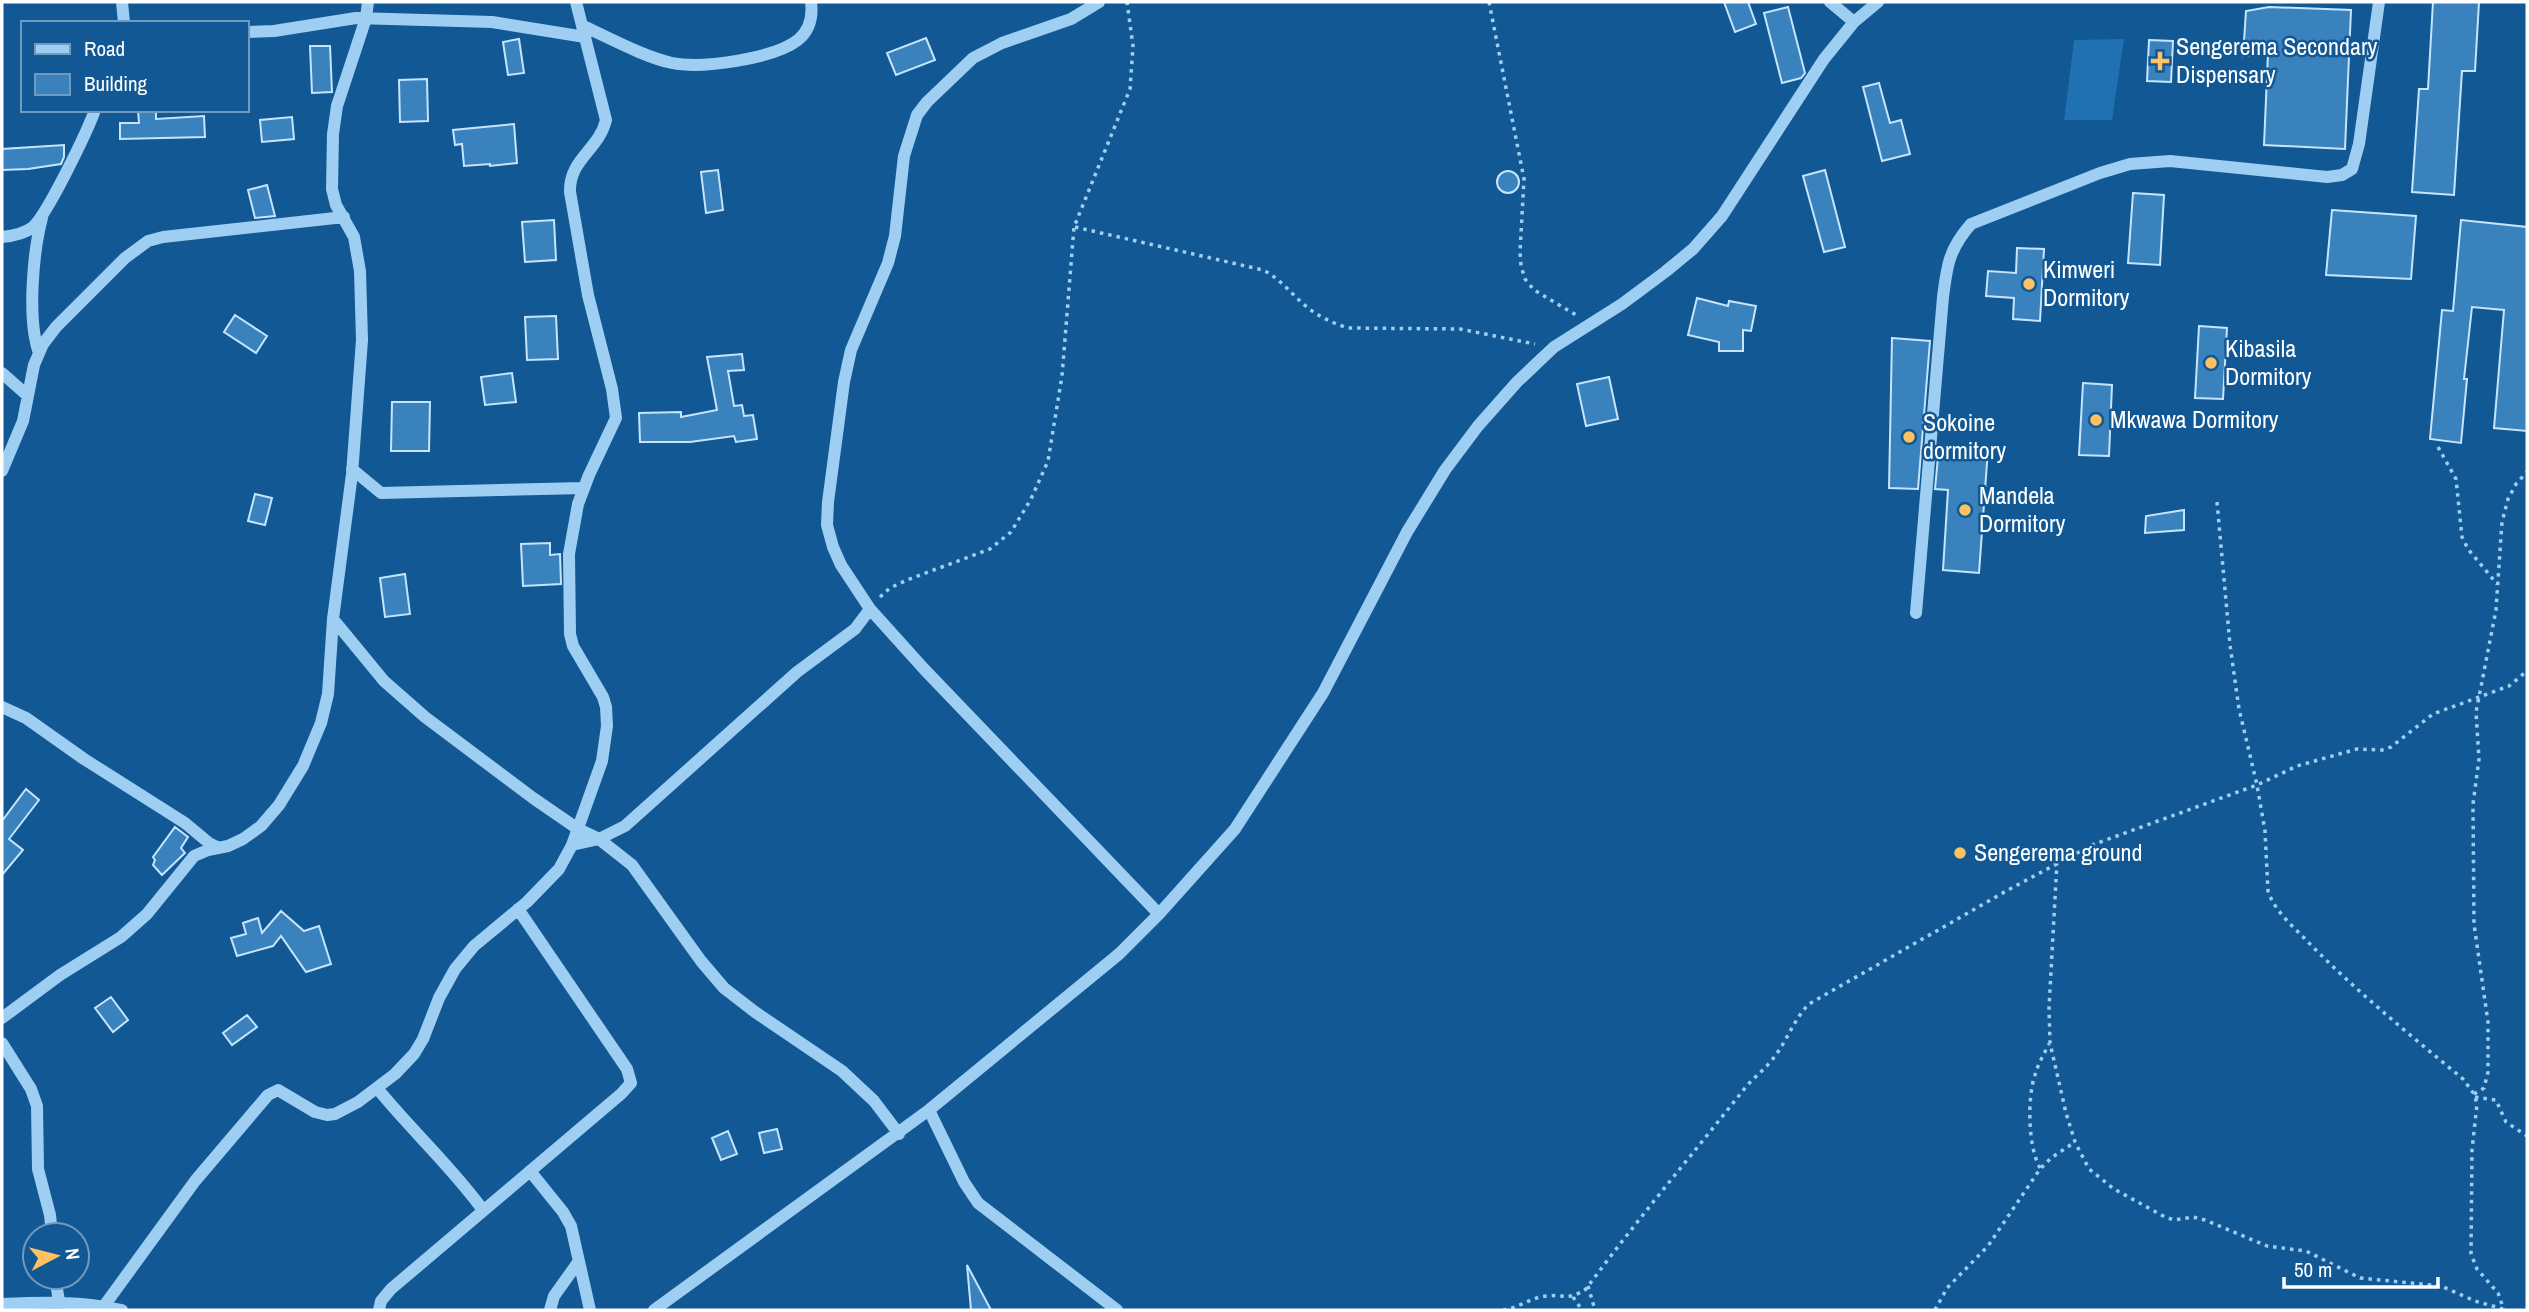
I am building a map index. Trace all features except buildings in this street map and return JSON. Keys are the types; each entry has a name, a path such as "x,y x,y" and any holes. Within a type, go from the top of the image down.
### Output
{"street":[{"path":"122,2 124,21"},
{"path":"2,1018 60,975 121,937 147,914 194,856 243,839 261,826 279,806 303,766 321,723 328,694 333,619 352,469 362,341 360,271 354,237 336,205 332,189 333,134 337,106 366,18 368,2"},
{"path":"104,1306 174,1208 268,1095 278,1090 315,1112 327,1115 343,1110 377,1088 414,1054 455,969 474,946 518,909 559,869 578,829 602,761 607,726 603,697 573,646 570,634 569,554 578,505 615,418 612,389 588,295 570,192 570,178 575,167 603,133 606,120 576,2"},
{"path":"248,32 366,18 492,22 584,32 669,62 693,67 747,59 782,49 798,40 808,27 812,18 811,2"},
{"path":"1099,2 1071,19 1002,43 973,58 927,102 917,116 905,156 895,236 888,264 851,350 844,382 827,525 833,547 870,609 923,669 1159,914"},
{"path":"1830,2 1854,22"},
{"path":"654,1310 899,1134 1119,954 1159,914 1235,828 1323,693 1407,532 1445,470 1478,426 1517,382 1555,348 1665,272 1693,249 1715,225 1824,59 1854,22 1878,2"},
{"path":"1916,613 1943,297 1948,259 1958,239 1971,224 2100,173 2130,164 2170,161 2327,177 2342,175 2352,169 2359,144 2378,2"},
{"path":"2,237 26,231 35,225 94,112"},
{"path":"39,353 34,323 33,254 43,214"},
{"path":"2,471 23,421 34,365 39,353 56,327 125,258 148,242 173,235 344,217"},
{"path":"2,373 28,396"},
{"path":"352,469 381,493 584,488"},
{"path":"572,845 599,839 625,826 797,672 855,629 870,609"},
{"path":"333,619 384,681 453,740 578,829 599,839 632,865 701,961 724,988 842,1071 874,1101 899,1134"},
{"path":"2,707 26,718 84,760 185,823 219,848"},
{"path":"379,1310 381,1301 391,1289 627,1089 631,1077 518,909"},
{"path":"2,1043 31,1089 37,1107 38,1169 51,1221"},
{"path":"377,1088 403,1121 450,1168 483,1210"},
{"path":"929,1110 964,1182 978,1203 1117,1310"},
{"path":"530,1171 564,1212 571,1226 590,1310"},
{"path":"550,1310 554,1296 579,1261"},
{"path":"57,1291 59,1301"},
{"path":"2,1304 59,1301 122,1310"}],"path":[{"path":"870,609 890,588 990,549 1011,532 1031,499 1048,461 1062,376 1074,227 1130,89 1133,46 1127,2"},
{"path":"1489,2 1524,179 1520,252 1525,279 1534,290 1591,324"},
{"path":"1074,227 1263,270 1274,276 1308,308 1331,323 1348,328 1460,329 1555,348"},
{"path":"2438,447 2456,479 2462,537 2468,549 2498,585"},
{"path":"2475,1096 2484,1088 2488,1053 2488,1023 2474,923 2473,804 2479,759 2475,730 2477,699 2496,610 2502,522 2508,499 2527,472"},
{"path":"2217,502 2231,657 2239,709 2265,831 2268,891 2280,913 2337,972 2463,1079 2475,1096 2477,1111 2471,1170 2471,1254 2477,1269 2498,1293 2504,1309"},
{"path":"1503,1310 1520,1307 1544,1296 1573,1297 1588,1286 1686,1165 1709,1131 1726,1115 1746,1087 1771,1061 1801,1012 1810,1004 2057,862 2124,832 2257,785 2297,766 2357,749 2382,750 2391,747 2433,714 2509,686 2527,671"},
{"path":"2057,862 2049,1008 2050,1042 2075,1142 2089,1169 2098,1178 2165,1217 2174,1220 2193,1217 2267,1246 2306,1251 2360,1278 2441,1286 2475,1301 2504,1309"},
{"path":"2040,1169 2033,1152 2031,1092 2035,1075 2050,1042"},
{"path":"2475,1096 2496,1100 2506,1122 2527,1136"},
{"path":"1935,1310 1947,1288 1988,1246 2040,1169 2075,1142"},
{"path":"1588,1286 1595,1310"},
{"path":"1573,1297 1582,1310"}],"shaded area":[{"path":"2124,39 2112,120 2064,120 2074,40"}],"place":[{"name":"Sengerema Secondary Dispensary","path":"2160,61"},
{"name":"Kimweri Dormitory","path":"2029,284"},
{"name":"Kibasila Dormitory","path":"2211,363"},
{"name":"Mkwawa Dormitory","path":"2096,420"},
{"name":"Sokoine dormitory","path":"1909,437"},
{"name":"Mandela Dormitory","path":"1965,510"},
{"name":"Sengerema ground","path":"1960,853"}]}
